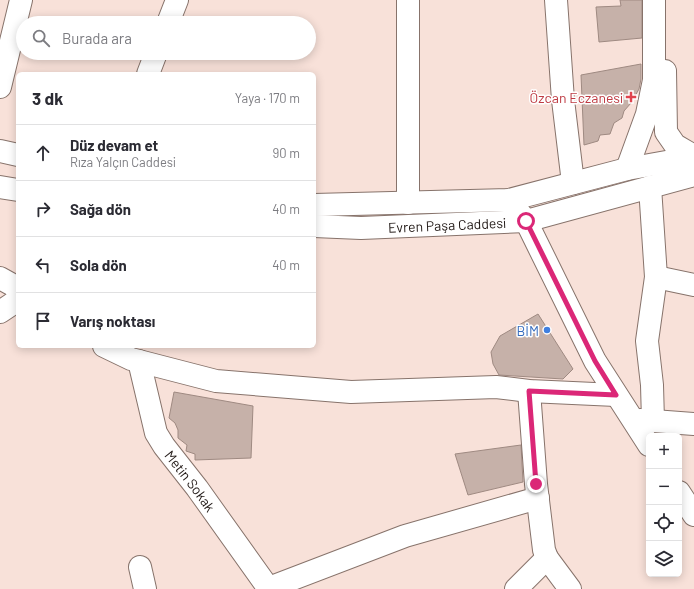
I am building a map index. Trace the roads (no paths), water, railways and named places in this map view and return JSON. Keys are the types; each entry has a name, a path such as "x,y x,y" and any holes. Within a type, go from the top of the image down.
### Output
{"main road":[{"path":"18,16 22,0"},
{"path":"171,16 177,0"},
{"path":"408,0 408,203"},
{"path":"556,0 563,100 573,183"},
{"path":"627,169 647,114 654,80 654,0"},
{"path":"663,0 666,132 675,145 694,157"},
{"path":"0,87 16,24"},
{"path":"149,72 153,60"},
{"path":"0,151 16,155"},
{"name":"Evren Paşa Caddesi","path":"316,205 509,200 627,169 694,157"},
{"name":"Evren Paşa Caddesi","path":"316,226 360,228 526,221 694,175"},
{"path":"0,187 16,190"},
{"path":"646,433 643,420 652,385 648,341 656,277 650,187"},
{"path":"509,200 526,221 595,361 616,395 643,420 694,424"},
{"path":"656,277 694,284"},
{"path":"0,278 16,287"},
{"path":"0,312 16,301"},
{"path":"108,348 139,361 216,381 351,392 496,387 529,391 616,395"},
{"name":"Metin Sokak","path":"139,361 156,433 269,589"},
{"path":"529,391 544,550 570,589"},
{"path":"682,497 694,515"},
{"path":"269,589 405,536 538,498"},
{"path":"516,589 548,558"},
{"path":"140,567 145,589"}],"place":[{"name":"Özcan Eczanesi","path":"631,97"},
{"name":"BİM","path":"547,330"}]}
